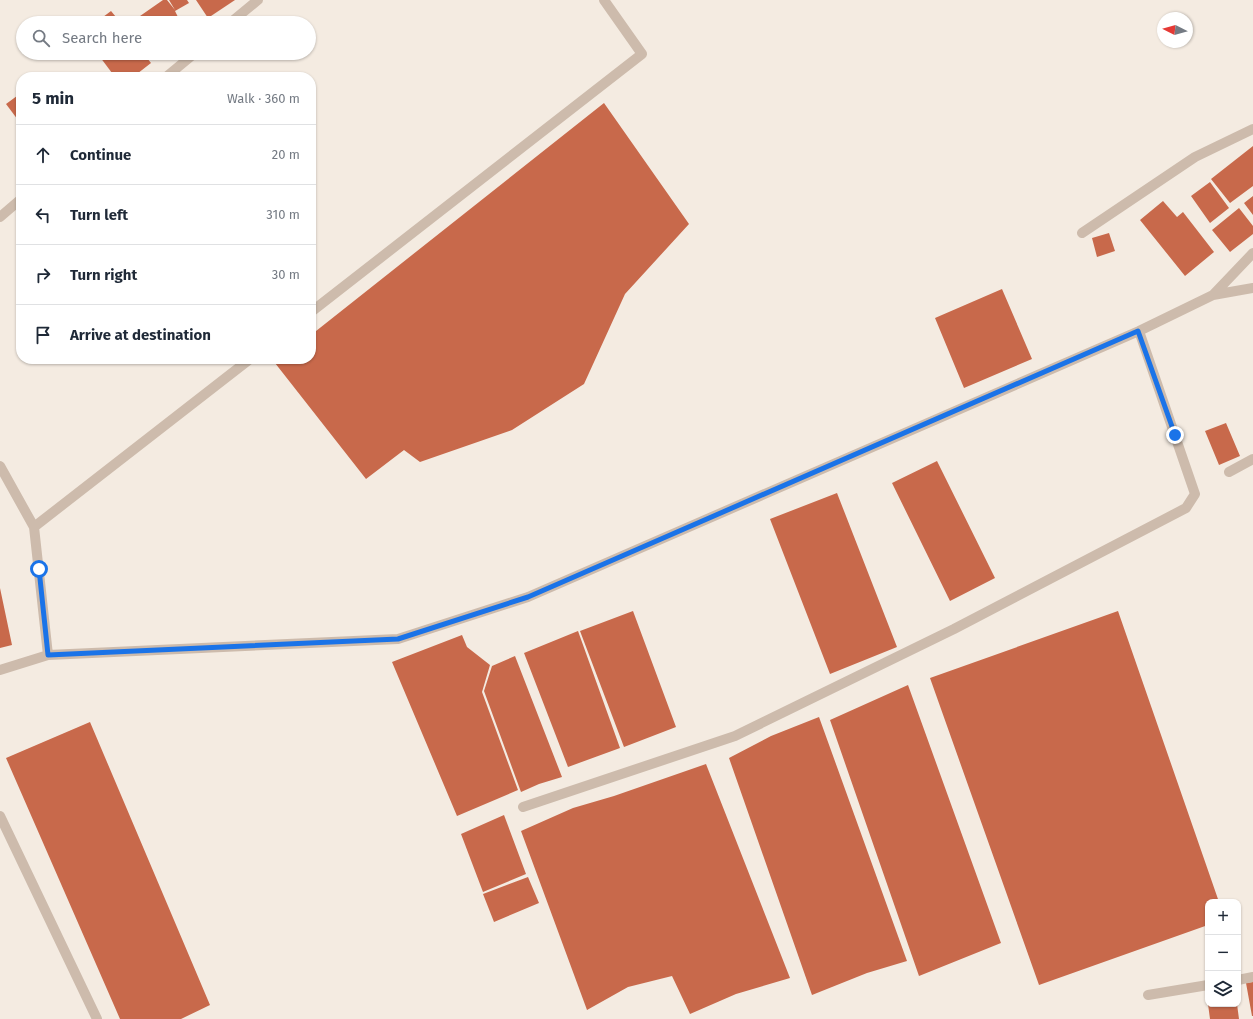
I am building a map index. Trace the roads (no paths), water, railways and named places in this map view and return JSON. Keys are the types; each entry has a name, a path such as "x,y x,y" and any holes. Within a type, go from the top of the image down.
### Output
{"street":[{"path":"239,16 258,0"},
{"path":"316,308 642,54 604,0"},
{"path":"172,72 187,60"},
{"path":"1082,233 1195,157 1253,128"},
{"path":"0,217 16,203"},
{"path":"1213,294 1253,253"},
{"path":"0,670 48,655 398,639 528,597 1138,331 1213,294 1253,288"},
{"path":"523,807 735,736 954,629 1186,508 1195,494 1138,331"},
{"path":"34,527 244,364"},
{"path":"1229,472 1253,459"},
{"path":"0,466 34,527 48,655"},
{"path":"0,816 97,1019"},
{"path":"1241,979 1253,977"},
{"path":"1148,995 1205,986"}]}
